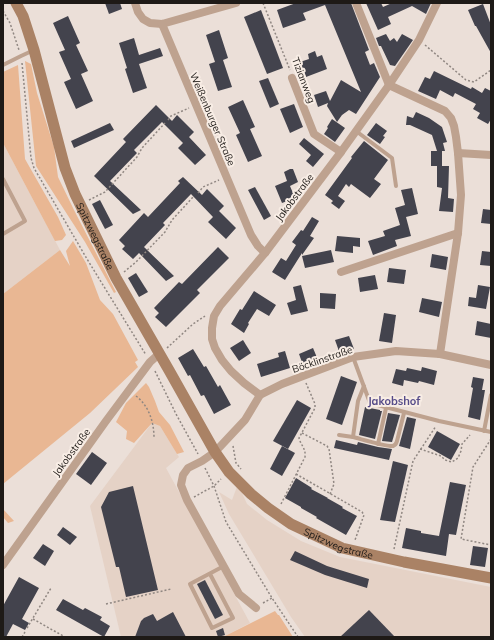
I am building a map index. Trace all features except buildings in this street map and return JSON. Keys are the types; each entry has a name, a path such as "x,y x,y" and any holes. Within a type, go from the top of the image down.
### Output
{"street":[{"name":"Spitzwegstraße","path":"16,3 23,16 34,50 65,168 75,194 116,278 163,351 170,372 214,452 229,472 251,494 291,524 342,548 404,562 491,578"},
{"path":"135,3 138,12 143,19 150,23 162,24 236,3"},
{"path":"356,3 389,85 445,112 454,126 458,153 461,195 458,233 440,354"},
{"name":"Jakobstraße","path":"260,395 231,371 215,348 212,339 214,316 220,306 265,253 389,85 419,40 437,3"},
{"name":"Weißenburger Straße","path":"162,24 251,235 258,246 265,253"},
{"name":"Tizianweg","path":"292,78 314,134 341,152"},
{"path":"458,153 491,155"},
{"path":"341,272 458,233"},
{"name":"Jakobstraße","path":"3,565 150,362 163,351"},
{"name":"Böcklinstraße","path":"260,395 282,384 353,357 396,352 440,354 491,365"},
{"path":"256,608 239,594 187,500 181,484 183,475 188,468 202,461 214,452 231,435 245,420 260,395"}],"lane":[{"path":"3,65 34,50"},
{"path":"356,131 392,158 396,186"},
{"path":"3,179 25,221 3,234"},
{"path":"353,357 370,403 404,413 491,432"},
{"path":"353,437 358,401 364,386"},
{"path":"484,431 491,394"},
{"path":"378,444 386,408"},
{"path":"340,435 392,446 398,442 404,413"},
{"path":"210,574 233,618 212,628 190,584 224,566"}],"path":[{"name":"Tizianweg","path":"263,3 292,78"},
{"path":"419,40 466,80 474,82 491,70"},
{"path":"168,120 171,116 196,105"},
{"path":"80,205 105,192 165,123"},
{"path":"198,193 203,187 226,177"},
{"path":"116,278 136,262 165,232 172,220 194,196"},
{"path":"163,351 198,321"},
{"path":"275,513 306,453 299,438 315,408 315,404 302,376"},
{"path":"129,391 146,406 154,428 154,438"},
{"path":"393,553 413,461 439,421"},
{"path":"420,450 441,456 445,460 452,462 458,458 462,444 474,429"},
{"path":"302,433 327,446 329,449 334,484 330,494"},
{"path":"231,435 236,463 241,469"},
{"path":"491,439 473,467 461,539 491,545"},
{"path":"187,500 214,486 229,472"},
{"path":"296,474 362,512 364,515 353,550"},
{"path":"226,522 272,598 298,637"},
{"path":"27,628 50,588"},
{"path":"106,604 170,589"},
{"path":"33,619 65,637"},
{"path":"22,637 25,632"}],"shaded area":[{"path":"25,61 31,64 37,93 54,147 58,177 116,292 114,293 85,242 36,166"},
{"path":"18,65 25,159 58,217 66,235 62,240 55,241 3,143 3,72"},
{"path":"3,143 60,250 3,294"},
{"path":"73,241 86,263 100,300 113,314 138,360 135,362 138,367 90,413 3,484 3,294 60,250 70,266 66,251"},
{"path":"146,383 159,412 170,425 184,452 177,454 160,426 152,423 134,443 126,439 127,431 116,422 126,403"},
{"path":"152,423 160,426 179,457 166,468 250,623 223,637 121,637 90,506"},
{"path":"238,484 247,504 267,520 301,541 340,557 491,587 491,637 305,637 291,617 229,514 219,492 232,500"},
{"path":"3,509 14,521 8,523 3,517"},
{"path":"275,611 293,637 223,637"}],"district":[{"name":"Jakobshof","path":"394,401"}]}
